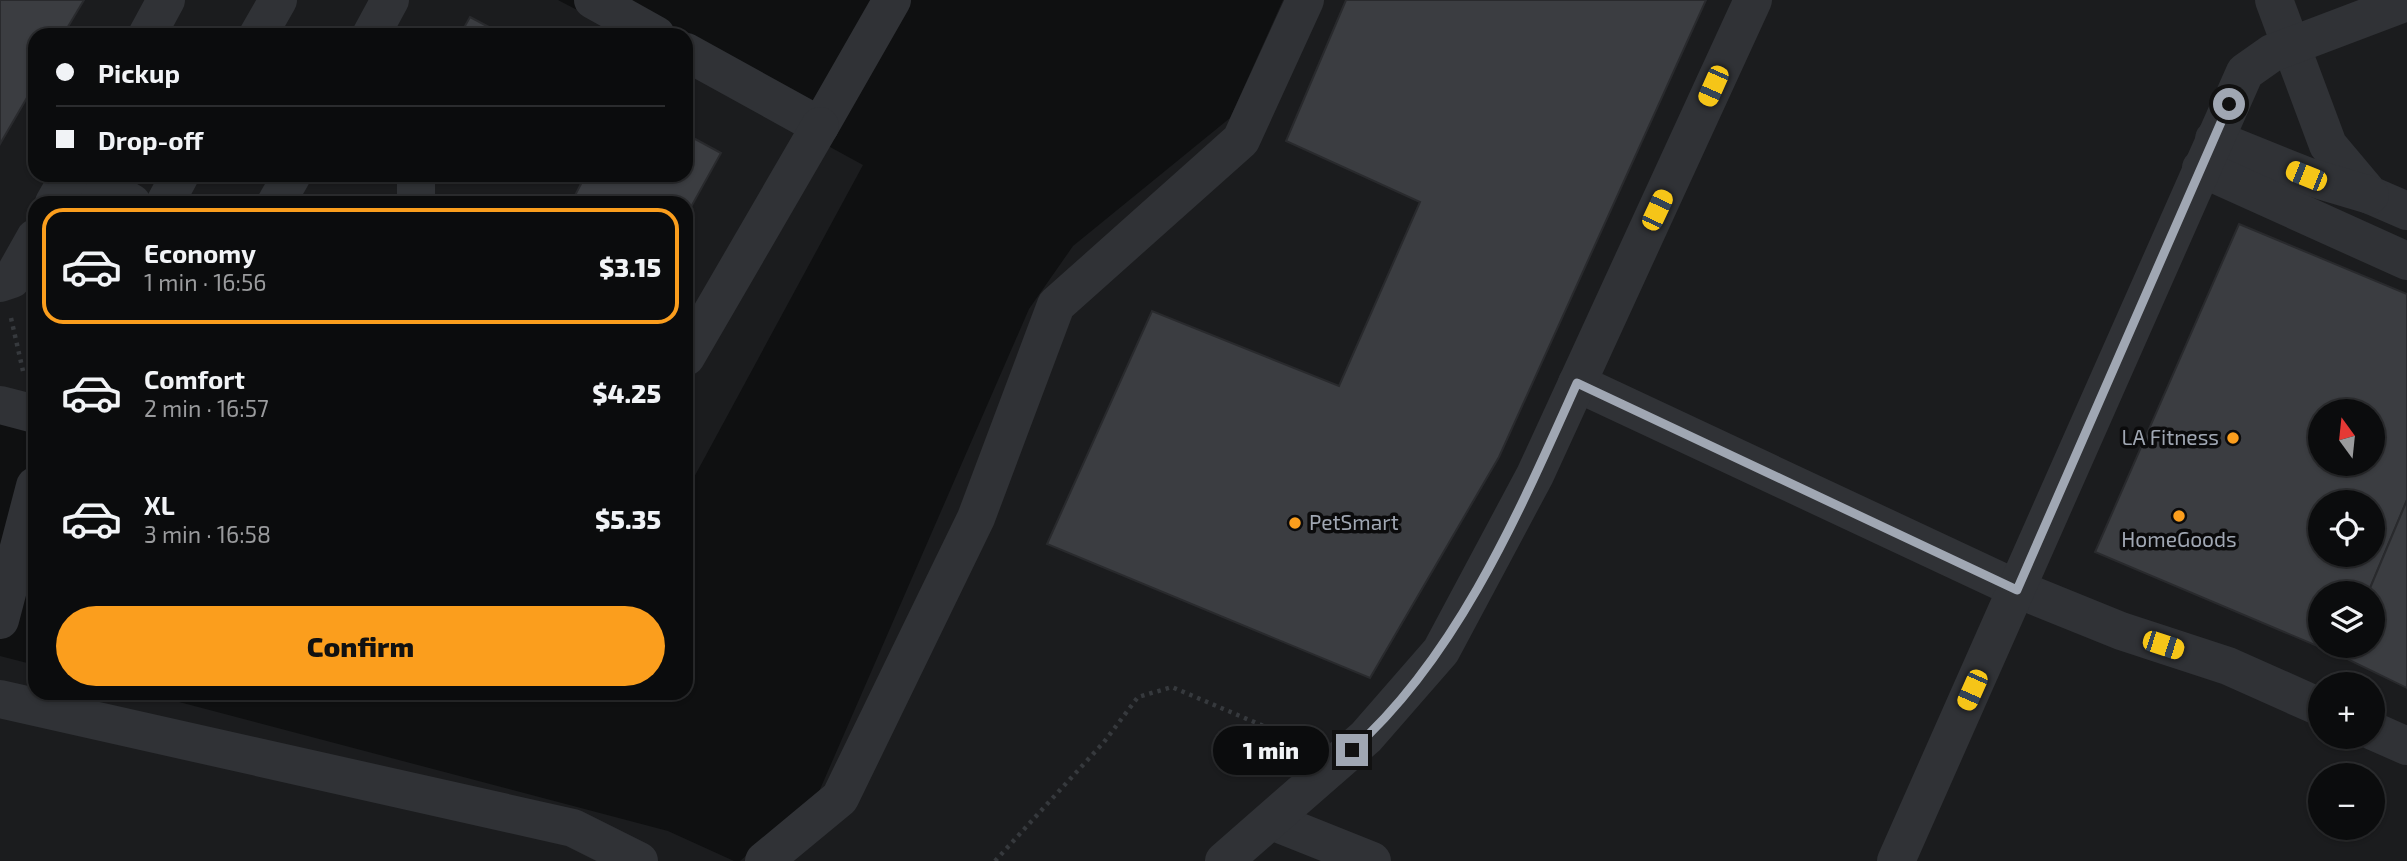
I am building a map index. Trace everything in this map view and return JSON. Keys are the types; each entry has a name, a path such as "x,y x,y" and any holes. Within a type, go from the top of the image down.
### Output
{"street":[{"path":"151,28 166,0"},
{"path":"262,28 278,0"},
{"path":"374,28 390,0"},
{"path":"593,0 643,28"},
{"path":"693,345 892,0"},
{"path":"764,861 839,798 975,518 1056,305 1241,140 1305,0"},
{"path":"1224,861 1366,737 1441,651 1535,475 1753,0"},
{"path":"2274,0 2293,45 2328,145 2370,195"},
{"path":"1896,861 2245,72 2272,53 2407,2"},
{"path":"693,56 820,126"},
{"path":"2208,153 2306,176 2370,195 2407,211"},
{"path":"2208,153 2407,261"},
{"path":"97,182 120,196"},
{"path":"4,294 28,250"},
{"path":"1577,383 2017,590 2120,631 2228,666 2308,702"},
{"path":"0,405 28,412"},
{"path":"0,620 28,513"},
{"path":"0,699 573,828 639,861"},
{"path":"2385,736 2407,746"},
{"path":"1272,821 1372,861"}],"path":[{"path":"4,294 24,375"},
{"path":"995,861 1104,742 1138,697 1172,687 1304,743"}],"shaded area":[{"path":"0,0 558,0 612,28 28,28 28,182 693,182 693,72 863,165 693,479 693,196 28,196 28,394 0,387"},
{"path":"1283,0 2407,0 2407,861 740,861 818,794 1029,309 1073,246 1230,118"},
{"path":"0,656 28,663 28,700 172,700 668,831 734,861 0,861"}],"building":[{"path":"0,0 84,0 67,28 28,28 28,96 0,144"},
{"path":"1346,0 1706,0 1499,457 1370,678 1047,544 1152,311 1339,386 1420,202 1286,141"},
{"path":"470,17 491,28 464,28"},
{"path":"693,138 721,153 693,203 693,196 575,196 581,184 577,182 693,182"},
{"name":"LA Fitness","path":"2239,224 2407,294 2407,500 2385,552 2385,490 2308,490 2308,567 2379,567 2373,581 2308,581 2308,642 2095,552"},
{"path":"2407,500 2407,688 2385,677 2385,672 2374,672 2345,658 2385,658 2385,581 2373,581 2379,567 2385,567 2385,552"}],"place":[{"name":"LA Fitness","path":"2233,438"},
{"name":"HomeGoods","path":"2179,516"},
{"name":"PetSmart","path":"1295,523"}],"route":[{"path":"1352,750 1441,651 1535,475 1577,383 2017,590 2229,104"}]}
